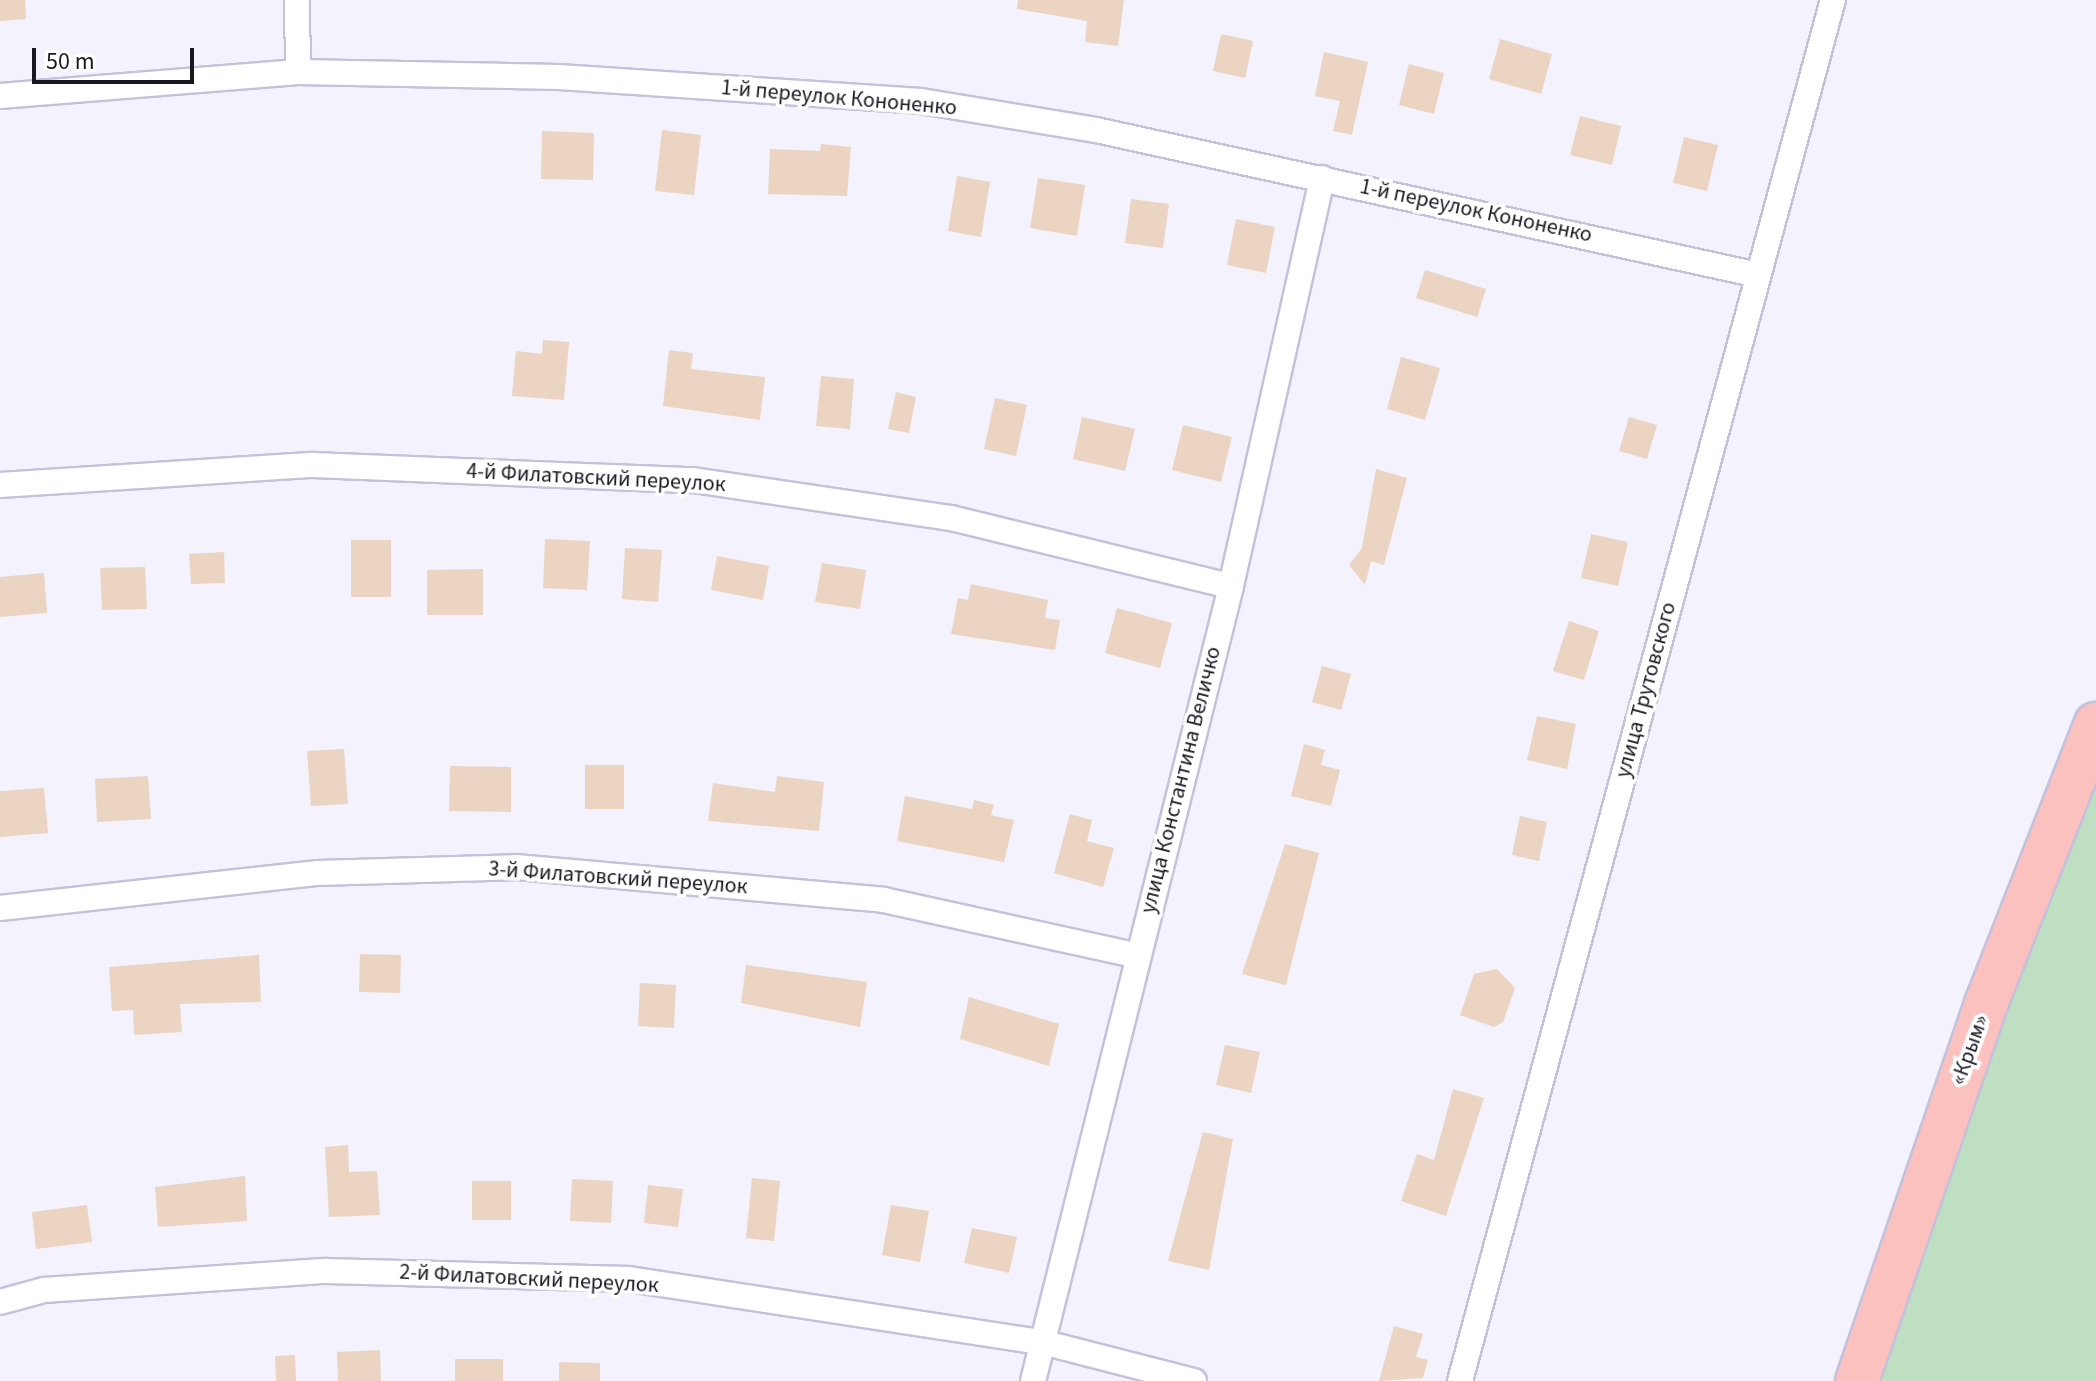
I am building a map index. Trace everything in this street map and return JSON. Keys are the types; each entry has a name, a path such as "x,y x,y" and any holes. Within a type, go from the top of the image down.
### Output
{"highway":[{"name":"«Крым»","path":"1857,1381 1986,1004 2096,724"}],"street":[{"path":"297,0 298,72"},
{"name":"улица Трутовского","path":"1460,1381 1833,0"},
{"name":"1-й переулок Кононенко","path":"0,96 298,72 559,77 921,101 1322,178 1758,275"},
{"name":"улица Константина Величко","path":"1033,1381 1135,955 1231,586 1322,178"},
{"name":"4-й Филатовский переулок","path":"0,485 313,465 693,480 951,518 1231,586"},
{"name":"3-й Филатовский переулок","path":"0,908 318,873 516,867 884,900 1135,955"},
{"name":"2-й Филатовский переулок","path":"0,1302 44,1290 326,1271 628,1279 1042,1342 1194,1381"}],"green space":[{"path":"2096,724 2096,1381 1857,1381"}],"building":[{"path":"0,0 25,0 26,19 0,21"},
{"path":"1018,0 1124,0 1118,46 1085,42 1087,21 1017,9"},
{"path":"1221,34 1253,41 1245,78 1213,71"},
{"path":"1500,39 1552,54 1541,94 1489,79"},
{"path":"1324,52 1368,62 1352,135 1333,131 1340,101 1315,96"},
{"path":"1409,64 1444,73 1434,114 1399,105"},
{"path":"1580,116 1621,126 1612,165 1570,155"},
{"path":"662,130 701,135 694,195 655,191"},
{"path":"542,131 594,133 593,180 541,179"},
{"path":"1684,137 1718,145 1707,191 1673,183"},
{"path":"821,144 851,147 847,196 768,194 770,149 820,151"},
{"path":"957,176 990,182 981,237 948,231"},
{"path":"1038,178 1085,185 1077,236 1030,228"},
{"path":"1131,199 1169,204 1163,248 1125,243"},
{"path":"1236,219 1275,227 1266,273 1227,265"},
{"path":"1425,270 1486,289 1477,317 1416,298"},
{"path":"543,340 569,342 564,400 512,396 516,351 542,354"},
{"path":"669,350 693,353 691,369 765,377 760,420 663,406"},
{"path":"1401,357 1440,368 1425,420 1387,409"},
{"path":"821,376 854,379 850,429 816,426"},
{"path":"896,392 916,397 909,433 888,429"},
{"path":"995,398 1027,405 1016,456 984,449"},
{"path":"1082,417 1135,429 1125,471 1073,459"},
{"path":"1629,417 1657,425 1647,459 1619,451"},
{"path":"1183,425 1232,437 1221,482 1172,470"},
{"path":"1376,469 1407,478 1384,565 1371,561 1365,585 1349,565 1362,548"},
{"path":"1591,534 1628,542 1618,586 1581,578"},
{"path":"545,539 590,541 587,590 543,588"},
{"path":"351,540 391,540 391,597 351,597"},
{"path":"625,548 662,550 658,602 622,599"},
{"path":"224,552 225,583 191,584 189,554"},
{"path":"717,556 769,566 763,600 711,590"},
{"path":"822,563 866,570 860,609 815,602"},
{"path":"145,567 147,609 102,610 100,568"},
{"path":"483,569 483,615 427,615 427,570"},
{"path":"44,573 47,613 0,617 0,577"},
{"path":"971,584 1048,600 1045,618 1060,620 1055,650 951,634 958,598 968,600"},
{"path":"1117,608 1172,623 1160,668 1105,653"},
{"path":"1569,621 1599,631 1584,680 1553,671"},
{"path":"1322,666 1351,674 1341,710 1312,702"},
{"path":"1537,716 1576,724 1567,769 1527,760"},
{"path":"1304,744 1325,750 1321,765 1340,770 1331,806 1291,796"},
{"path":"344,749 348,804 311,806 307,751"},
{"path":"585,765 624,765 624,809 585,809"},
{"path":"450,766 511,767 511,812 449,811"},
{"path":"148,776 151,819 97,822 95,779"},
{"path":"777,776 824,782 819,831 708,821 713,783 775,792"},
{"path":"44,788 48,833 0,837 0,791"},
{"path":"905,796 972,809 974,800 994,805 991,815 1014,820 1004,862 897,841"},
{"path":"1070,814 1092,820 1087,841 1114,848 1103,887 1054,873"},
{"path":"1520,816 1547,822 1539,861 1512,855"},
{"path":"1285,844 1319,853 1286,985 1242,974"},
{"path":"360,954 401,955 400,993 359,992"},
{"path":"259,955 261,1002 180,1004 182,1032 134,1035 133,1010 112,1011 109,967"},
{"path":"746,965 867,982 860,1027 741,1003"},
{"path":"1497,969 1515,988 1503,1022 1494,1027 1460,1015 1474,974"},
{"path":"640,983 676,985 674,1028 638,1026"},
{"path":"969,997 1059,1024 1049,1066 960,1039"},
{"path":"1225,1045 1260,1052 1251,1093 1216,1085"},
{"path":"1453,1089 1484,1098 1446,1216 1401,1201 1417,1154 1434,1160"},
{"path":"1203,1132 1233,1139 1209,1270 1168,1261"},
{"path":"348,1145 349,1172 377,1171 380,1215 329,1217 325,1147"},
{"path":"245,1176 247,1221 158,1227 155,1187"},
{"path":"752,1178 780,1181 774,1241 746,1238"},
{"path":"572,1179 613,1181 611,1223 570,1221"},
{"path":"472,1181 511,1181 511,1220 472,1220"},
{"path":"648,1185 683,1189 678,1227 644,1223"},
{"path":"87,1205 92,1242 36,1249 32,1212"},
{"path":"891,1205 929,1211 920,1262 882,1255"},
{"path":"972,1228 1017,1237 1009,1273 964,1263"},
{"path":"1394,1326 1423,1334 1416,1357 1428,1360 1423,1378 1379,1381"},
{"path":"380,1350 381,1381 338,1381 337,1352"},
{"path":"295,1355 296,1381 276,1381 275,1356"},
{"path":"455,1359 503,1359 503,1381 455,1381"},
{"path":"559,1362 600,1363 600,1381 559,1381"}]}
